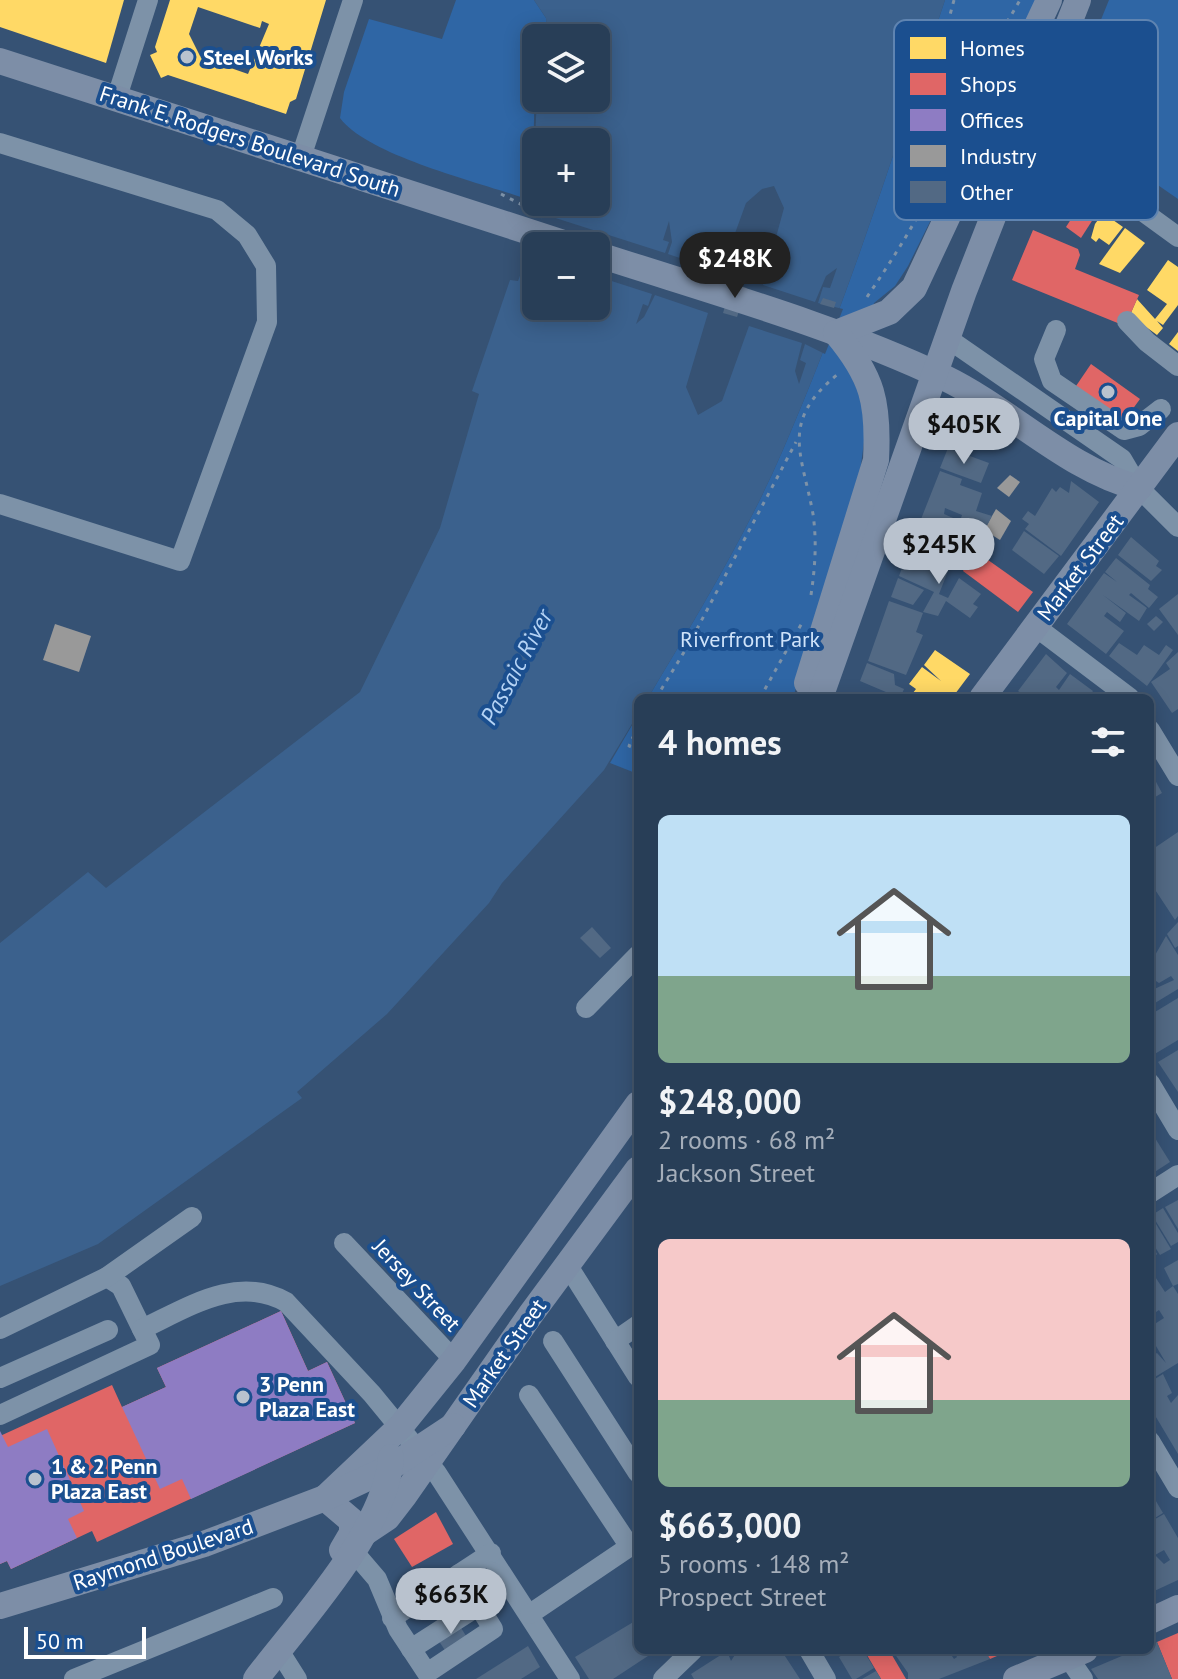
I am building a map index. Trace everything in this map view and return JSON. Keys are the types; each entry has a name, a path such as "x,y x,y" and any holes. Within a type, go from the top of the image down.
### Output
{"main road":[{"path":"1040,20 1049,0"},
{"path":"1070,20 1078,0"},
{"name":"Frank E. Rodgers Boulevard South","path":"2,69 117,97 530,232"},
{"path":"859,338 903,302 914,288 946,220"},
{"path":"821,694 947,338 993,220"},
{"path":"610,259 859,338 1002,411 1109,480 1139,488"},
{"path":"804,694 876,460 875,399 859,338"},
{"name":"Market Street","path":"985,694 1178,435"},
{"name":"Market Street","path":"396,1430 454,1360 634,1110"},
{"name":"Market Street","path":"453,1426 634,1175"},
{"name":"Raymond Boulevard","path":"0,1606 204,1544 325,1498 423,1455 453,1426"},
{"path":"353,1551 391,1467 396,1430"},
{"name":"Raymond Boulevard","path":"325,1498 396,1430"},
{"path":"256,1679 353,1551 387,1518 423,1455"},
{"path":"325,1498 352,1521 353,1551"},
{"path":"1154,1619 1178,1608"},
{"path":"1016,1679 1075,1659"}],"street":[{"path":"117,97 148,0"},
{"path":"301,157 353,0"},
{"path":"0,143 217,210 247,235 266,266 267,322 180,561 0,504"},
{"path":"1155,220 1178,237"},
{"path":"1127,321 1147,342 1178,366"},
{"path":"1056,330 1044,359 1052,381 1124,430 1139,426 1161,409"},
{"path":"947,338 1122,459 1139,488 1178,527"},
{"path":"1036,627 1125,694"},
{"path":"1154,737 1178,776"},
{"path":"586,1008 634,959"},
{"path":"1154,1090 1178,1130"},
{"path":"1154,1190 1178,1175"},
{"path":"0,1329 107,1277 192,1217"},
{"name":"Jersey Street","path":"344,1243 454,1360"},
{"path":"568,1266 634,1371"},
{"path":"0,1415 150,1345 131,1311 110,1293 107,1277"},
{"path":"142,1329 233,1290 271,1294 286,1302 396,1430 423,1455 491,1553 570,1679"},
{"path":"615,1341 634,1328"},
{"path":"0,1378 108,1330"},
{"path":"553,1341 634,1467"},
{"path":"529,1395 634,1544 530,1614"},
{"path":"1154,1448 1178,1488"},
{"path":"353,1551 377,1579 392,1618 427,1673 493,1629 459,1574"},
{"path":"392,1618 491,1553"},
{"path":"74,1679 273,1598"},
{"path":"417,1657 483,1614"},
{"path":"278,1649 297,1679"},
{"path":"663,1679 689,1654"},
{"path":"810,1654 826,1679"}],"path":[{"path":"949,20 954,0"},
{"path":"1009,20 1020,0"},
{"path":"658,694 696,631 798,438 812,401 859,338 916,220"},
{"path":"798,438 801,470 815,538 810,599"},
{"path":"762,694 787,652 806,610"}],"green space":[{"path":"456,0 534,0 546,18 546,24 522,24 522,112 534,112 534,128 522,128 522,198 401,157 375,145 340,118 344,92 369,19 442,39"},
{"name":"Riverfront Park","path":"945,0 1040,0 1030,20 938,20"},
{"path":"1109,0 1178,0 1178,199 1158,185 1158,20 1101,20"},
{"name":"Riverfront Park","path":"894,153 894,220 931,220 895,286 874,303 851,376 861,398 866,427 860,472 794,694 650,694 768,484 805,397"},
{"path":"634,722 634,772 610,763"}],"water":[{"name":"Passaic River","path":"534,0 945,0 938,20 894,20 894,153 805,397 752,515 719,577 650,694 634,694 634,721 604,770 502,883 489,903 387,1014 297,1092 302,1098 98,1244 0,1286 0,943 88,872 106,888 360,692 440,528 479,394 472,391 510,280 518,281 522,270 522,320 610,320 610,232 537,232 543,216 610,216 610,128 536,128 536,112 610,112 610,24 546,24 546,18"}],"pier":[{"path":"774,186 784,208 763,285 815,302 826,276 837,268 830,288 823,287 818,303 843,309 825,354 805,344 800,360 806,363 799,384 795,371 802,343 749,326 722,401 698,415 686,387 708,313 655,295 644,317 636,324 643,304 648,306 652,294 610,280 610,235 665,253 669,242 663,240 669,221 672,242 668,254 721,272 746,203 762,189"},
{"path":"542,216 599,232 537,232"}],"building: Homes":[{"path":"0,0 124,0 106,63 0,27"},
{"name":"Steel Works","path":"170,0 326,0 296,99 290,102 286,114 168,75 161,78 150,55 157,52 155,47","holes":["198,7 260,28 262,21 269,24 248,74 225,66 227,58 208,52 200,56 189,34"]},
{"path":"1098,220 1113,220 1123,227 1109,245 1099,238 1096,242 1091,238"},
{"path":"1125,228 1145,243 1120,273 1099,264"},
{"path":"1168,260 1178,267 1178,305 1163,325 1157,321 1163,328 1157,335 1130,315 1137,299 1155,319 1167,304 1147,290"},
{"path":"1178,332 1178,351 1169,344"},
{"path":"935,650 970,674 955,694 912,694 916,689 909,684 922,667 941,681 924,665"}],"building: Shops":[{"path":"1070,220 1093,220 1081,238 1066,227"},
{"path":"1033,230 1078,249 1080,255 1075,269 1139,295 1125,326 1012,280"},
{"name":"Capital One","path":"1091,364 1140,399 1124,421 1076,386"},
{"path":"974,550 1033,592 1018,612 963,571"},
{"path":"281,1311 308,1371 327,1362 355,1423 97,1542 92,1531 11,1569 7,1561 0,1564 0,1436 112,1385 122,1407 166,1387 157,1368"},
{"path":"436,1512 453,1544 412,1567 394,1539"},
{"path":"1178,1633 1178,1679 1172,1679 1157,1642"},
{"path":"866,1654 891,1654 906,1679 881,1679"}],"building: Offices":[{"name":"3 Penn Plaza East","path":"281,1311 308,1371 327,1362 355,1423 191,1499 182,1479 160,1489 122,1407 166,1387 157,1368"},
{"name":"1 & 2 Penn Plaza East","path":"47,1429 84,1511 68,1519 77,1538 11,1569 7,1561 0,1564 0,1431 8,1447"}],"building: Industry":[{"path":"1010,475 1020,482 1009,497 997,488"},
{"path":"996,509 1011,521 1000,540 984,530"},
{"path":"55,624 91,636 79,672 43,660"}],"building: Other":[{"path":"732,283 747,288 737,317 723,313"},
{"path":"823,298 836,302 834,308 820,304"},
{"path":"948,448 989,463 981,483 940,468"},
{"path":"940,471 962,479 960,485 982,493 976,511 992,516 973,553 969,552 959,569 910,547","holes":["945,508 962,515 960,521 944,514"]},
{"path":"1071,481 1099,502 1061,556 1025,529 1029,524 1022,519 1028,511 1035,516 1052,488 1056,492 1060,487 1069,493"},
{"path":"1024,531 1059,556 1044,574 1012,550"},
{"path":"1131,537 1159,561 1156,566 1162,570 1151,581 1118,555"},
{"path":"908,552 948,571 939,594 948,598 959,578 981,594 973,604 978,607 970,618 946,601 938,616 923,612 934,592 899,576"},
{"path":"1116,558 1150,585 1148,589 1158,597 1149,608 1131,593 1129,595 1147,608 1139,621 1103,595 1126,613 1120,622 1107,612 1104,616 1124,631 1106,654 1067,624 1104,573 1117,582 1105,572"},
{"path":"898,578 924,590 913,605 891,597"},
{"path":"1178,594 1178,635 1159,609"},
{"path":"889,601 923,613 916,632 923,635 906,675 868,661"},
{"path":"1156,616 1163,622 1154,631 1147,624"},
{"path":"1119,643 1137,655 1144,645 1159,655 1166,645 1173,650 1147,686 1109,656"},
{"path":"1178,652 1178,709 1172,713 1151,682 1170,669 1166,663"},
{"path":"1046,654 1067,673 1056,687 1059,690 1070,674 1093,691 1091,694 1020,694 1018,691"},
{"path":"867,663 894,674 895,685 904,689 902,694 891,694 860,681"},
{"path":"1154,781 1162,793 1154,798"},
{"path":"1178,832 1178,916 1175,920 1154,888 1154,848"},
{"path":"1178,922 1178,946 1175,948 1167,934"},
{"path":"592,927 611,948 600,958 580,938"},
{"path":"1166,936 1178,955 1178,989 1154,1004 1154,989 1174,980 1171,976 1159,983 1154,980 1154,957"},
{"path":"1178,998 1178,1040 1154,1054 1154,1013"},
{"path":"1178,1050 1178,1092 1158,1062"},
{"path":"1154,1136 1170,1162 1154,1172"},
{"path":"1178,1200 1178,1229 1165,1207"},
{"path":"1163,1208 1178,1233 1178,1242 1171,1246 1154,1214"},
{"path":"1154,1221 1171,1249 1160,1255 1154,1245"},
{"path":"1178,1260 1178,1284 1173,1286 1164,1268"},
{"path":"1154,1275 1165,1292 1173,1286 1178,1294 1178,1363 1154,1378 1154,1355 1157,1353 1166,1363 1154,1347 1154,1324 1164,1318 1159,1310 1154,1313"},
{"path":"1163,1374 1172,1393 1167,1396 1171,1403 1178,1395 1178,1454 1154,1414 1154,1380"},
{"path":"1154,1498 1163,1513 1154,1519"},
{"path":"1164,1514 1178,1538 1178,1580 1154,1591 1154,1520","holes":["1164,1550 1170,1560 1164,1564 1155,1555"]},
{"path":"453,1615 471,1644 450,1658 431,1629"},
{"path":"634,1622 634,1654 651,1654 613,1679 589,1679 575,1657"},
{"path":"1157,1642 1172,1679 1098,1679 1091,1669 1127,1654 1154,1654 1154,1643"},
{"path":"528,1646 540,1667 521,1679 476,1679"},
{"path":"722,1654 728,1654 731,1661 735,1654 784,1654 800,1679 694,1679 691,1674"},
{"path":"844,1654 865,1654 874,1668 852,1679 839,1657"},
{"path":"895,1654 951,1654 954,1659 957,1657 955,1654 987,1654 990,1659 939,1679 908,1679 908,1673"},
{"path":"876,1671 881,1679 862,1679"}],"place":[{"name":"Steel Works","path":"187,57"},
{"name":"Capital One","path":"1108,392"},
{"name":"3 Penn Plaza East","path":"243,1397"},
{"name":"1 & 2 Penn Plaza East","path":"35,1479"}]}
